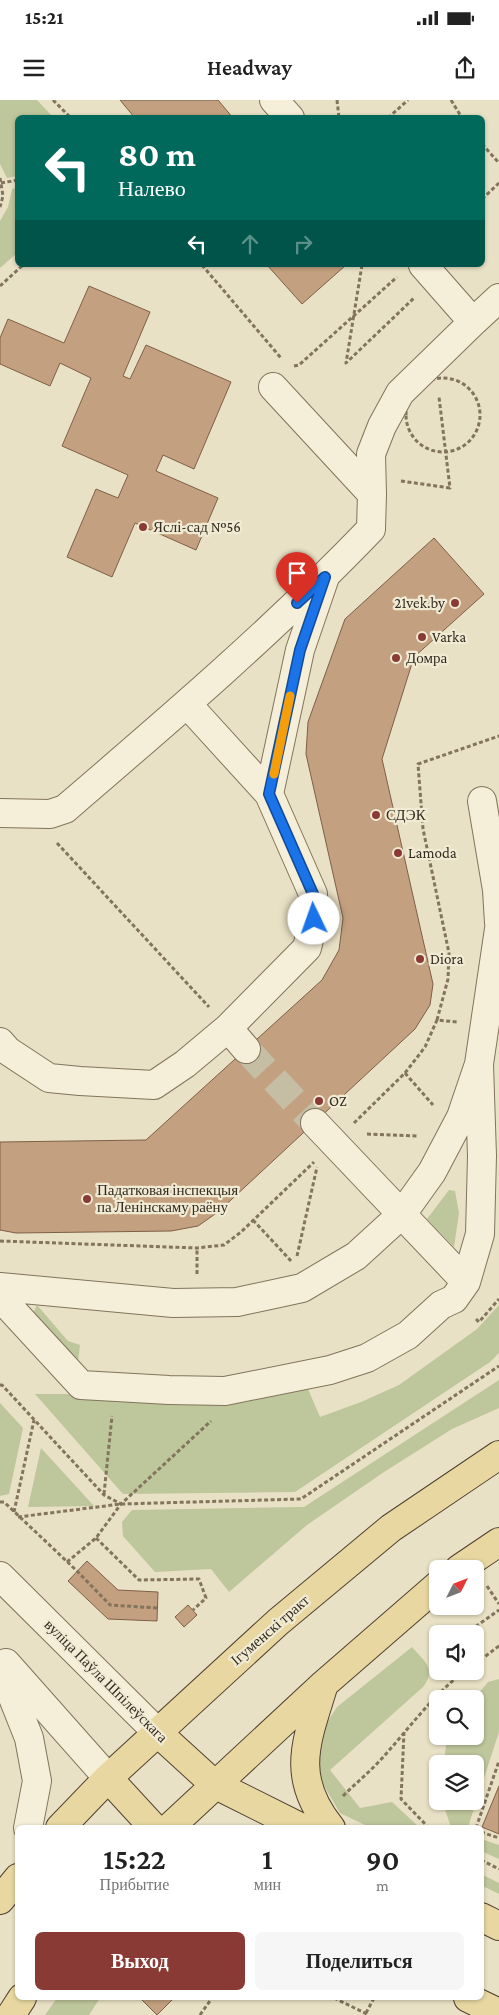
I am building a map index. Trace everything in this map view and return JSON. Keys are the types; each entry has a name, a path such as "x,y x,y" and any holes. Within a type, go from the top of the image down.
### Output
{"main road":[{"name":"Ігуменскі тракт","path":"63,1825 108,1778 278,1622 391,1528 499,1455"},
{"path":"472,1560 499,1542"},
{"path":"172,1825 214,1784 324,1684 429,1593"},
{"path":"324,1684 306,1744 305,1779 318,1812 329,1825"},
{"name":"вуліца Паўла Шпілеўскага","path":"157,1732 214,1784 296,1825"},
{"path":"108,1778 151,1825"},
{"path":"484,1918 499,1926"},
{"path":"11,2015 21,2000"},
{"path":"472,2000 499,2013"}],"street":[{"path":"274,100 287,115"},
{"path":"412,270 473,322"},
{"path":"0,813 50,814 65,809 188,704 325,577 371,529 372,454 382,426 400,393 499,298"},
{"path":"273,387 372,494"},
{"path":"269,794 300,650 325,577"},
{"path":"0,1042 8,1051 49,1078 154,1085 185,1064 228,1028 307,948 314,919 313,894 269,794 188,704"},
{"path":"482,802 497,890 499,923"},
{"path":"0,1297 81,1385 225,1391 330,1370 367,1358 408,1335 441,1305 454,1299 466,1282 480,1234 482,1156 479,1064 499,929"},
{"path":"228,1028 246,1049"},
{"path":"0,1287 173,1303 237,1302 302,1288 356,1256 402,1214 432,1172 461,1117 479,1064"},
{"path":"315,1123 466,1282"},
{"name":"вуліца Паўла Шпілеўскага","path":"0,1576 157,1732"},
{"path":"0,1656 108,1778"},
{"path":"0,1665 30,1738 37,1781 29,1825"},
{"path":"8,1890 15,1869"}],"path":[{"path":"54,100 68,115"},
{"path":"337,100 339,115"},
{"path":"391,115 408,100"},
{"path":"451,100 460,115"},
{"path":"485,147 499,162"},
{"path":"0,178 3,196 0,207"},
{"path":"1,183 15,181"},
{"path":"485,196 499,183"},
{"path":"0,286 21,267"},
{"path":"204,267 284,362"},
{"path":"362,267 346,364 417,295"},
{"path":"292,366 299,365 353,317 412,270"},
{"path":"399,481 450,488 437,378"},
{"path":"402,417 416,390 426,382 437,378 449,378 460,382 470,389 477,400 480,412 479,424 474,435 466,445 446,452 430,450 419,443 411,434 407,423 406,411"},
{"path":"350,1126 405,1073 425,1047 437,1020 448,979 449,953 422,829 418,764 499,736"},
{"path":"31,814 228,1028"},
{"path":"437,1020 466,1023"},
{"path":"405,1073 434,1106"},
{"path":"363,1134 420,1136"},
{"path":"0,1241 197,1248 224,1245 319,1157 294,1266 253,1220"},
{"path":"197,1248 197,1281"},
{"path":"479,1322 499,1298"},
{"path":"18,1517 121,1504 301,1500 499,1366"},
{"path":"0,1385 104,1495 121,1504"},
{"path":"104,1495 115,1387"},
{"path":"67,1562 96,1538 121,1504 222,1411 225,1391"},
{"path":"14,1512 34,1419"},
{"path":"0,1502 4,1502 110,1605 157,1608"},
{"path":"96,1538 139,1580 199,1579 206,1598 193,1610"},
{"path":"478,1625 499,1610"},
{"path":"484,1657 499,1646"},
{"path":"341,1798 384,1756 404,1731 453,1680"},
{"path":"404,1731 401,1799 426,1825"},
{"path":"477,1825 499,1761"},
{"path":"484,1833 499,1838"},
{"path":"484,1862 499,1869"},
{"path":"200,2015 211,2000"},
{"path":"338,2000 367,2014 373,2000"}],"green space":[{"path":"0,100 37,100 51,115 15,115 15,176 7,178 0,164"},
{"path":"15,188 15,255 0,268 0,221 8,207 12,189"},
{"path":"449,1190 455,1191 459,1213 454,1247 427,1219"},
{"path":"37,1305 68,1341 80,1345 78,1363 31,1317"},
{"path":"499,1305 499,1353 490,1362 295,1492 123,1494 35,1394 72,1394 223,1406 308,1389 320,1417 399,1385 477,1329"},
{"path":"499,1380 499,1408 452,1429 384,1472 307,1525 229,1592 211,1569 155,1572 123,1536 122,1522 132,1510 304,1507"},
{"path":"0,1403 23,1428 9,1494 0,1496"},
{"path":"41,1448 94,1506 28,1507"},
{"path":"412,1647 429,1670 427,1681 423,1687 330,1770 360,1808 392,1802 417,1825 365,1825 340,1813 324,1786 318,1766 322,1730 337,1707"},
{"path":"499,1679 499,1732 484,1778 484,1755 445,1755 446,1745 484,1745 484,1690 481,1690 488,1682"},
{"path":"445,1810 474,1810 469,1825 450,1825"},
{"path":"484,1840 499,1845 499,1859 484,1852"},
{"path":"484,1876 499,1883 499,1894 484,1886"},
{"path":"56,2000 99,2000 89,2015 45,2015"}],"building":[{"path":"120,100 218,100 230,115 132,115"},
{"path":"269,267 344,267 302,304"},
{"path":"89,286 150,312 123,376 130,379 146,345 231,382 194,469 163,455 156,471 218,498 196,550 135,523 112,577 67,557 96,489 118,498 128,475 62,446 91,378 60,363 50,386 0,364 0,338 8,319 64,343"},
{"path":"434,538 484,594 414,657 382,759 433,984 430,1005 415,1029 218,1212 198,1226 171,1231 16,1233 0,1230 0,1142 146,1140 322,980 339,950 343,918 306,754 308,722 345,619"},
{"path":"87,1561 118,1590 158,1592 157,1621 108,1619 68,1581"},
{"path":"188,1605 197,1615 184,1627 175,1617"},
{"path":"499,1786 499,1834 484,1828 483,1825"},
{"path":"142,2000 172,2000 157,2015"}],"tunnel":[{"path":"246,1049 315,1123"}],"slow traffic":[{"path":"274,774 290,696"}],"place":[{"name":"Яслі-сад №56","path":"143,527"},
{"name":"21vek.by","path":"455,603"},
{"name":"Varka","path":"422,637"},
{"name":"Домра","path":"396,658"},
{"name":"СДЭК","path":"376,815"},
{"name":"Lamoda","path":"398,853"},
{"name":"Diora","path":"420,959"},
{"name":"OZ","path":"319,1101"},
{"name":"Падатковая інспекцыя па Ленінскаму раёну","path":"87,1199"}],"route":[{"path":"297,603 325,577 300,650 269,794 313,894 314,919"}]}
